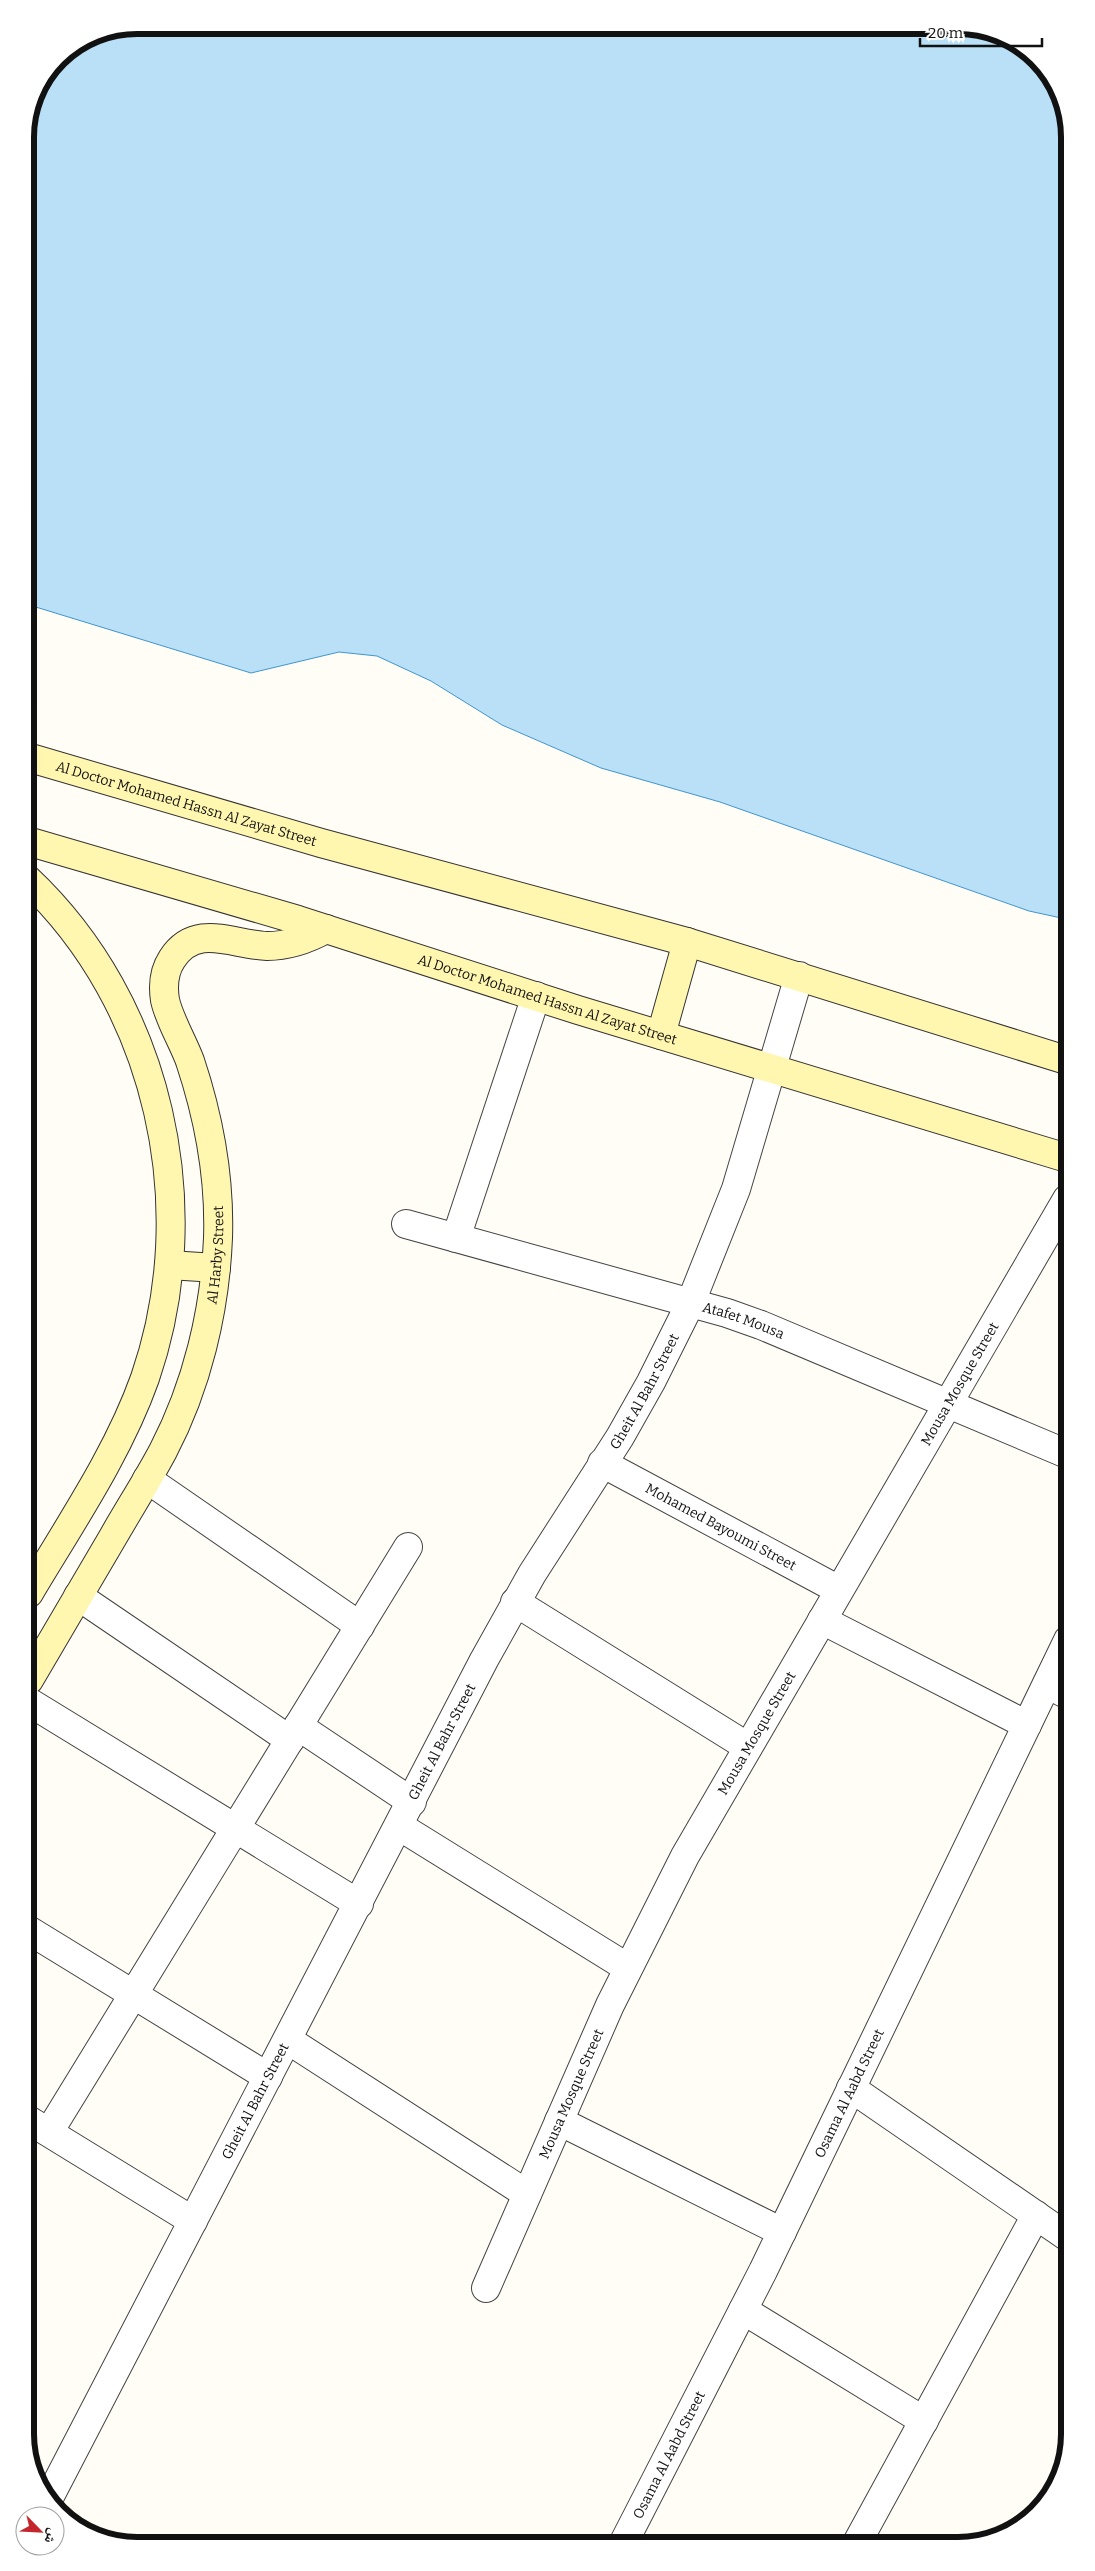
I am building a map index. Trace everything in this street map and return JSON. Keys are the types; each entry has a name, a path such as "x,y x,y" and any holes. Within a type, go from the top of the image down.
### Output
{"street":[{"name":"Al Doctor Mohamed Hassn Al Zayat Street","path":"34,759 321,843 687,942 1061,1058"},
{"name":"Al Doctor Mohamed Hassn Al Zayat Street","path":"34,843 326,929 661,1035 1061,1156"},
{"path":"34,886 55,908 97,965 122,1010 143,1059 154,1092 168,1160 171,1230 169,1265 156,1341 130,1414 114,1448 34,1584"},
{"name":"Al Harby Street","path":"34,1671 163,1451 188,1392 206,1332 216,1268 217,1204 210,1140 195,1077 185,1046 165,1003 163,988 166,973 172,959 183,948 203,938 218,938 254,945 284,944 313,936 326,929"},
{"path":"661,1035 687,942"},
{"name":"Gheit Al Bahr Street","path":"52,2493 515,1602 651,1382 691,1302 736,1188 799,976"},
{"path":"456,1238 536,996"},
{"name":"Mousa Mosque Street","path":"486,2288 628,1968 685,1856 1061,1209"},
{"name":"Atafet Mousa","path":"406,1224 691,1302 761,1325 1061,1451"},
{"path":"169,1265 216,1268"},
{"name":"Mohamed Bayoumi Street","path":"602,1464 839,1590"},
{"path":"147,1478 360,1626"},
{"path":"193,2221 40,2127 134,1995 408,1547"},
{"path":"78,1596 294,1733 412,1802"},
{"path":"515,1602 748,1747"},
{"path":"822,1620 1027,1724"},
{"name":"Osama Al Aabd Street","path":"627,2537 782,2232 1027,1724 1057,1690 1061,1672"},
{"path":"34,1705 359,1904"},
{"path":"399,1826 628,1968"},
{"path":"34,1933 268,2077"},
{"path":"288,2040 527,2194"},
{"path":"851,2088 1061,2232"},
{"path":"559,2121 782,2232"},
{"path":"860,2537 1036,2215"},
{"path":"743,2310 924,2421"}],"water":[{"path":"136,34 965,34 992,39 1004,44 1021,55 1040,74 1056,103 1061,130 1061,918 1029,911 720,802 601,768 502,725 431,681 377,656 339,652 251,673 34,606 34,130 37,110 44,91 55,74 74,55 103,39"}]}
